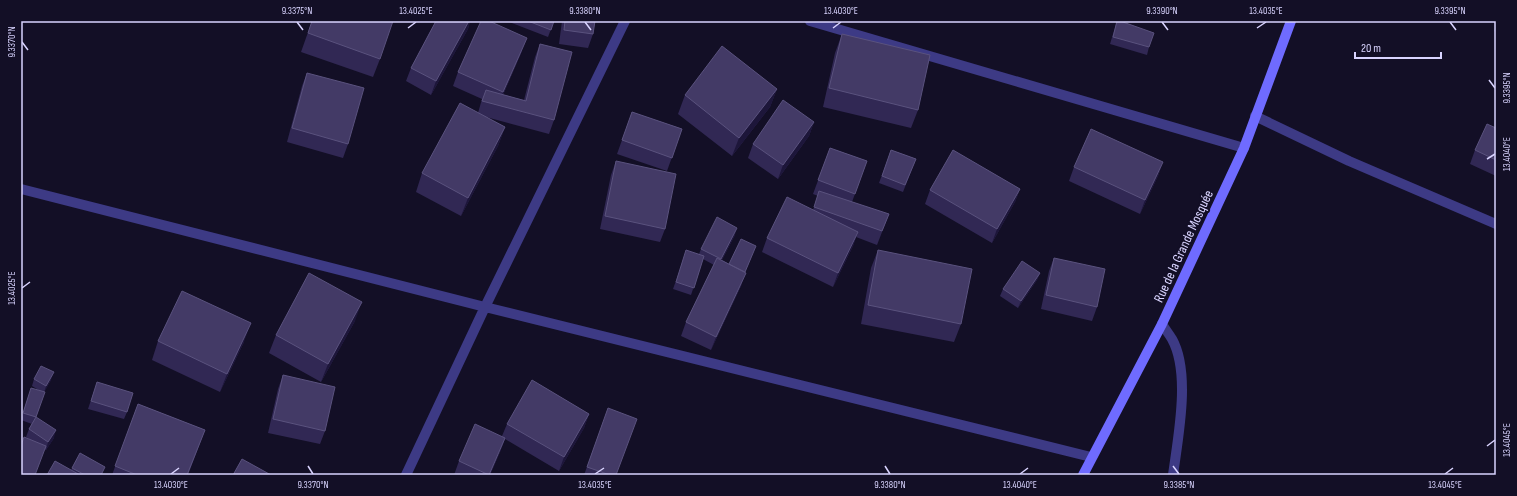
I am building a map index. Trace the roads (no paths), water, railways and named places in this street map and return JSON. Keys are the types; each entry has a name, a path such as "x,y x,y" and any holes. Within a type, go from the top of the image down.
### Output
{"street":[{"path":"406,475 485,307 625,21"},
{"path":"810,21 1244,148"},
{"name":"Rue de la Grande Mosquée","path":"1083,475 1091,457 1162,324 1244,148 1292,21"},
{"path":"1255,116 1349,160 1496,224"},
{"path":"21,189 485,307 1091,457"},
{"path":"1162,324 1173,340 1179,360 1183,392 1173,475"}]}
